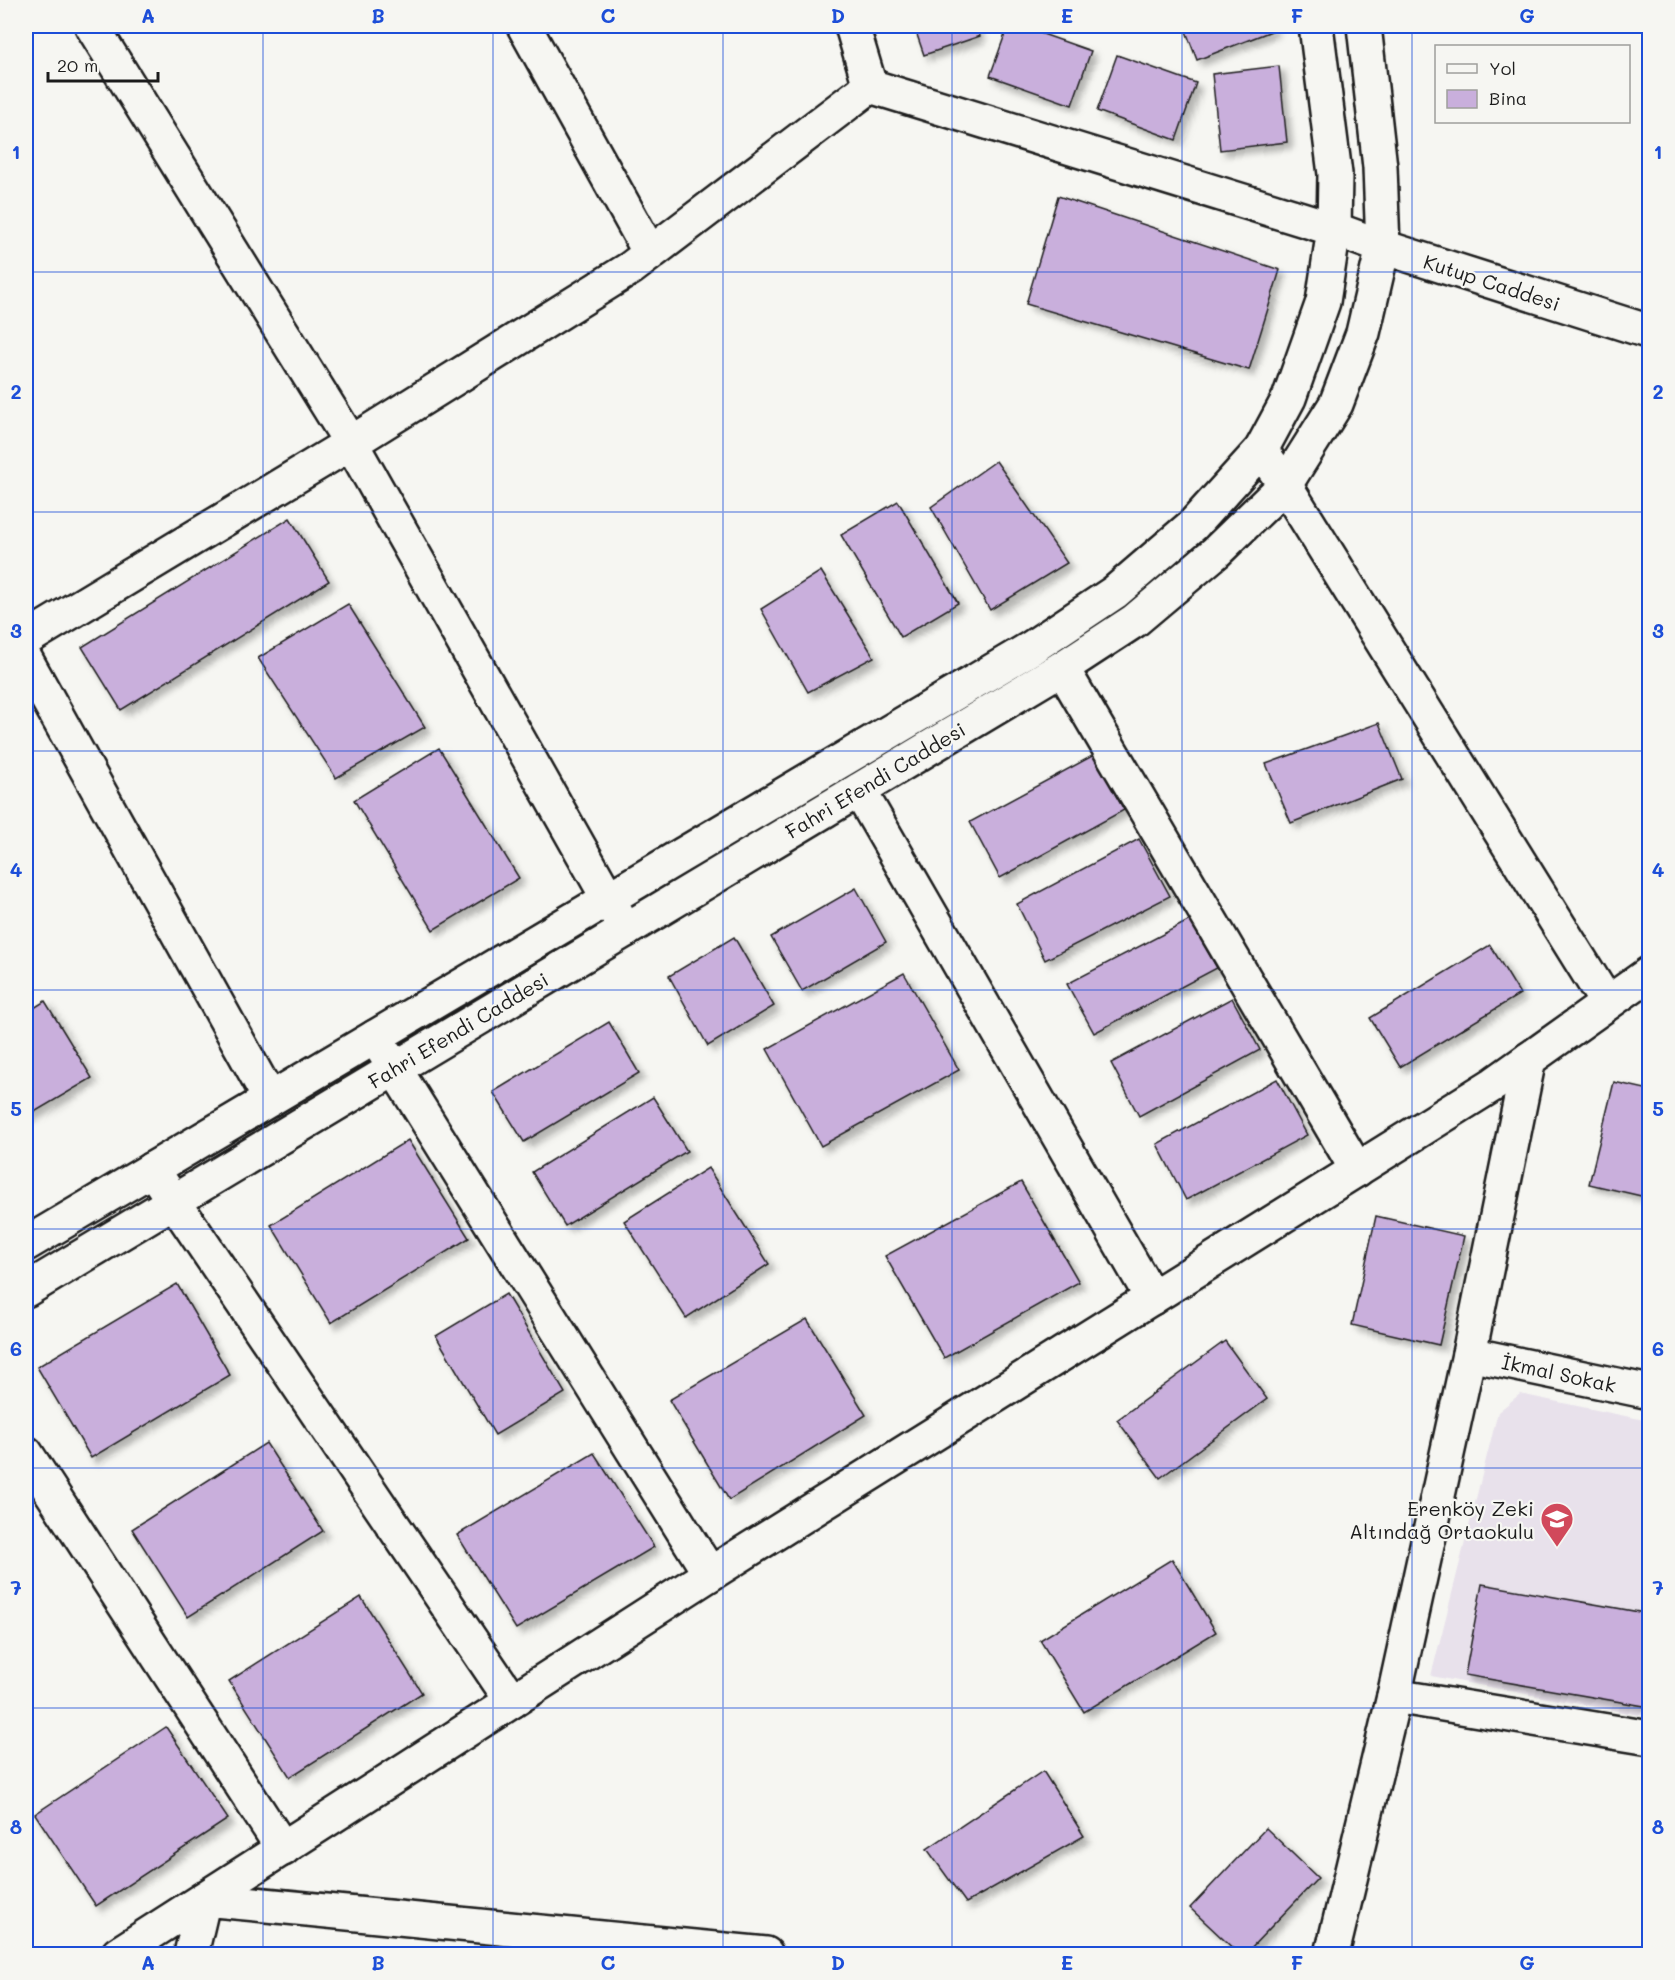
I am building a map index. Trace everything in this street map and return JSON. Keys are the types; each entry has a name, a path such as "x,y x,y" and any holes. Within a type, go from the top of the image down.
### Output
{"street":[{"path":"92,26 351,443 626,930"},
{"path":"524,26 650,254"},
{"path":"26,639 351,443 650,254 870,86 852,26"},
{"name":"Fahri Efendi Caddesi","path":"26,1244 1031,648 1115,592 1193,525 1261,450 1289,398 1323,302 1334,230 1335,174 1316,26"},
{"name":"Fahri Efendi Caddesi","path":"26,1290 1062,668 1134,621 1216,552 1285,485 1336,404 1363,333 1383,247 1380,167 1364,26"},
{"name":"Kutup Caddesi","path":"870,86 1334,230 1650,332"},
{"path":"1261,450 1607,1003"},
{"path":"26,660 270,1099"},
{"path":"1062,668 1357,1170"},
{"path":"859,790 1152,1298"},
{"path":"118,1954 710,1574 1494,1084 1650,973"},
{"path":"375,1037 710,1574"},
{"path":"1332,1954 1394,1696 1469,1354 1529,1059"},
{"path":"152,1169 512,1701"},
{"name":"İkmal Sokak","path":"1469,1354 1650,1392"},
{"path":"26,1453 283,1849"},
{"path":"1394,1696 1650,1738"},
{"path":"204,1899 586,1946 766,1954"},
{"path":"191,1954 204,1899"}],"shaded area":[{"name":"Erenköy Zeki Altındağ Ortaokulu","path":"1520,1394 1649,1421 1649,1717 1431,1676 1498,1412"}],"building":[{"path":"914,26 976,26 980,36 924,55"},
{"path":"1008,26 1020,26 1091,51 1072,105 990,76"},
{"path":"1184,26 1272,26 1274,30 1197,60"},
{"path":"1117,55 1196,83 1176,140 1097,111"},
{"path":"1279,66 1287,142 1220,150 1212,74"},
{"path":"1058,196 1280,270 1249,370 1026,304"},
{"path":"996,461 1067,563 990,610 931,507"},
{"path":"898,501 958,603 901,637 841,535"},
{"path":"290,518 329,581 121,710 82,647"},
{"path":"821,571 874,657 808,692 761,609"},
{"path":"348,604 425,727 336,778 258,658"},
{"path":"1379,723 1402,779 1291,823 1266,764"},
{"path":"439,748 519,878 433,930 354,800"},
{"path":"1094,755 1124,810 1000,878 970,822"},
{"path":"1139,839 1170,896 1045,960 1017,904"},
{"path":"856,888 886,942 802,991 771,937"},
{"path":"1190,920 1217,968 1094,1033 1067,984"},
{"path":"734,937 774,1006 708,1046 669,976"},
{"path":"1490,945 1520,994 1400,1067 1370,1018"},
{"path":"904,973 959,1070 821,1146 767,1049"},
{"path":"1232,998 1260,1050 1139,1116 1111,1063"},
{"path":"45,1001 92,1078 26,1117 26,1013"},
{"path":"609,1022 639,1073 524,1142 493,1092"},
{"path":"1277,1079 1307,1135 1186,1200 1157,1144"},
{"path":"1614,1082 1650,1090 1650,1198 1589,1184"},
{"path":"653,1097 687,1151 565,1226 532,1172"},
{"path":"408,1140 469,1238 331,1323 271,1225"},
{"path":"708,1168 769,1264 686,1318 624,1221"},
{"path":"1021,1182 1079,1282 944,1358 885,1256"},
{"path":"1376,1216 1464,1236 1439,1345 1352,1325"},
{"path":"177,1284 230,1375 91,1458 37,1367"},
{"path":"506,1294 565,1393 495,1435 436,1336"},
{"path":"807,1319 866,1415 729,1500 669,1400"},
{"path":"1225,1341 1267,1399 1160,1478 1117,1420"},
{"path":"266,1443 323,1531 188,1617 132,1529"},
{"path":"594,1453 654,1547 516,1629 457,1535"},
{"path":"1172,1559 1216,1632 1084,1712 1040,1640"},
{"path":"1482,1584 1650,1614 1650,1707 1465,1675"},
{"path":"361,1597 422,1693 290,1777 229,1681"},
{"path":"166,1727 228,1819 96,1906 35,1814"},
{"path":"1043,1771 1084,1836 966,1903 927,1849"},
{"path":"1266,1828 1318,1878 1245,1954 1239,1954 1190,1908"}],"place":[{"name":"Erenköy Zeki Altındağ Ortaokulu","path":"1557,1548"}]}
